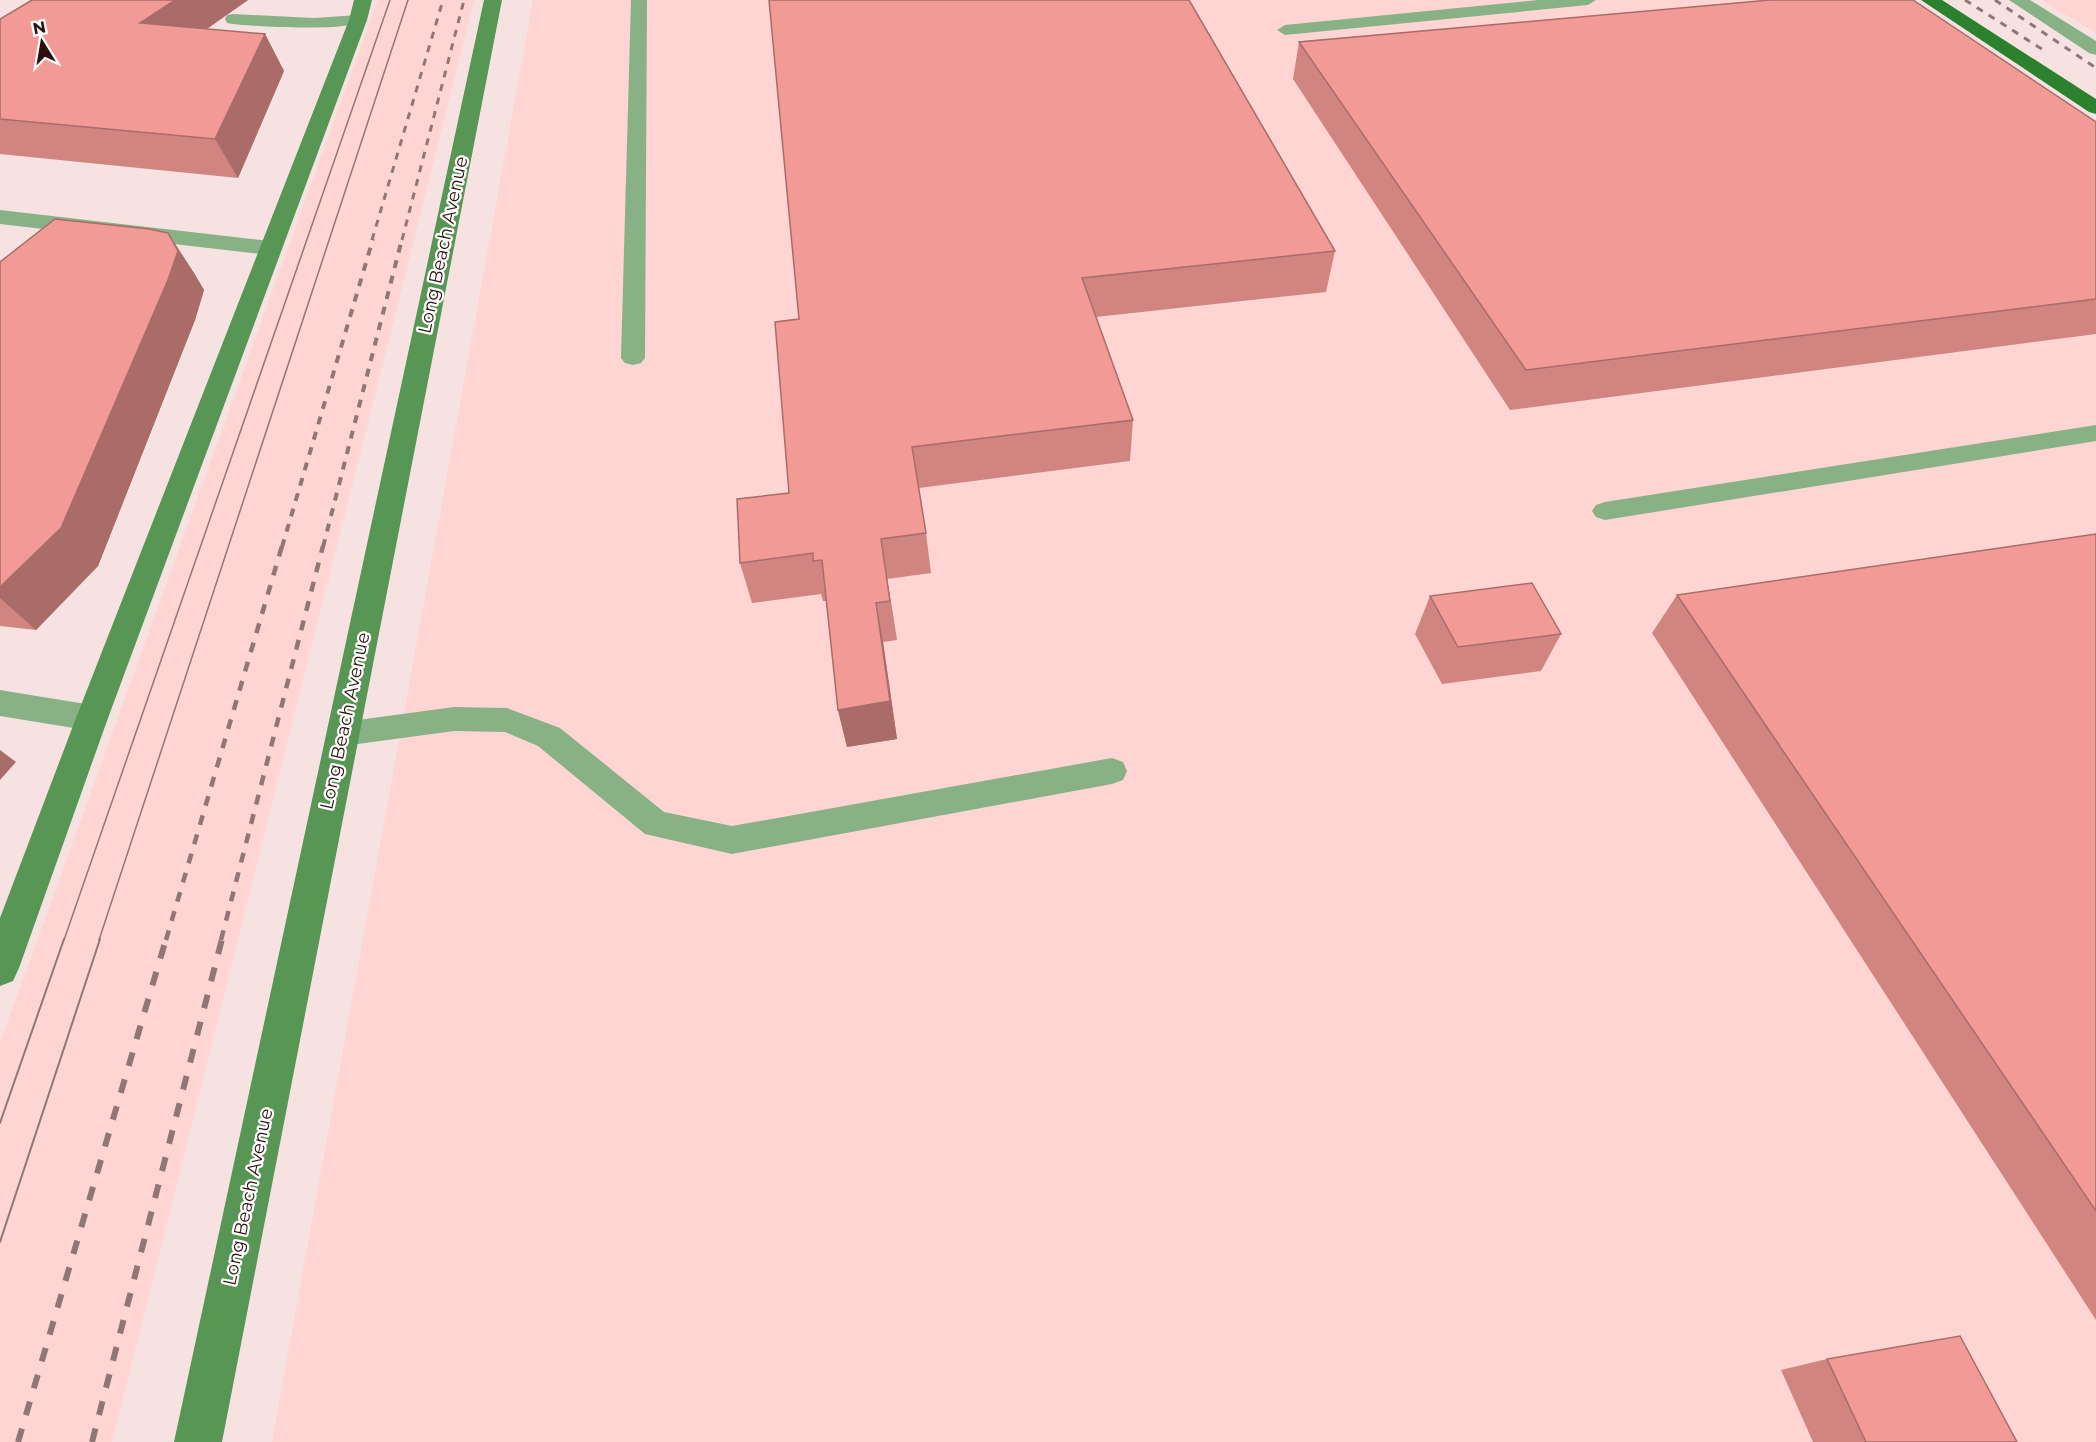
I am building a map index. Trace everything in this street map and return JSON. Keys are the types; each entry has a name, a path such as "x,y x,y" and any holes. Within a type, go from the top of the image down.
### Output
{"main road":[{"name":"Long Beach Avenue","path":"198,1442 492,0"},
{"path":"1930,0 2096,108"},
{"path":"0,968 92,718 361,10"}],"street":[{"path":"2018,0 2096,49"},
{"path":"0,218 270,248"},
{"path":"0,703 92,718"}],"lane":[{"path":"633,358 639,0"},
{"path":"1285,30 1588,0"},
{"path":"233,19 314,23 361,10"},
{"path":"1605,511 2096,433"},
{"path":"343,734 454,719 507,720 549,737 656,824 732,840 1112,771"}],"shaded area":[{"path":"378,0 474,0 112,1442 0,1442 0,1043"},
{"path":"533,0 1887,0 2096,143 2096,1442 272,1442"},
{"path":"2041,0 2096,0 2096,33"}],"building":[{"path":"32,0 175,0 140,23 265,34 215,139 0,119 0,19"},
{"path":"769,0 1189,0 1335,251 1082,278 1133,420 912,447 926,533 881,539 890,601 876,603 890,701 838,710 822,560 813,561 813,553 740,563 737,499 789,493 775,322 799,319"},
{"path":"1770,0 1913,0 2096,122 2096,299 1526,370 1299,42"},
{"path":"55,219 168,233 178,251 168,280 61,528 0,587 0,262"},
{"path":"2096,534 2096,1211 1677,595"},
{"path":"1532,583 1561,634 1458,647 1430,596"},
{"path":"1960,1336 2017,1442 1866,1442 1827,1359"}],"tram line":[{"path":"64,940 390,0"},
{"path":"99,940 408,0"},
{"path":"0,1123 64,939"},
{"path":"0,1242 100,939"}],"railway":[{"path":"372,240 443,0"},
{"path":"402,240 464,0"},
{"path":"1965,0 2045,51"},
{"path":"1995,0 2096,68"},
{"path":"282,547 373,239"},
{"path":"323,547 402,239"},
{"path":"166,940 282,546"},
{"path":"221,940 323,546"},
{"path":"18,1442 166,939"},
{"path":"92,1442 222,939"}]}
